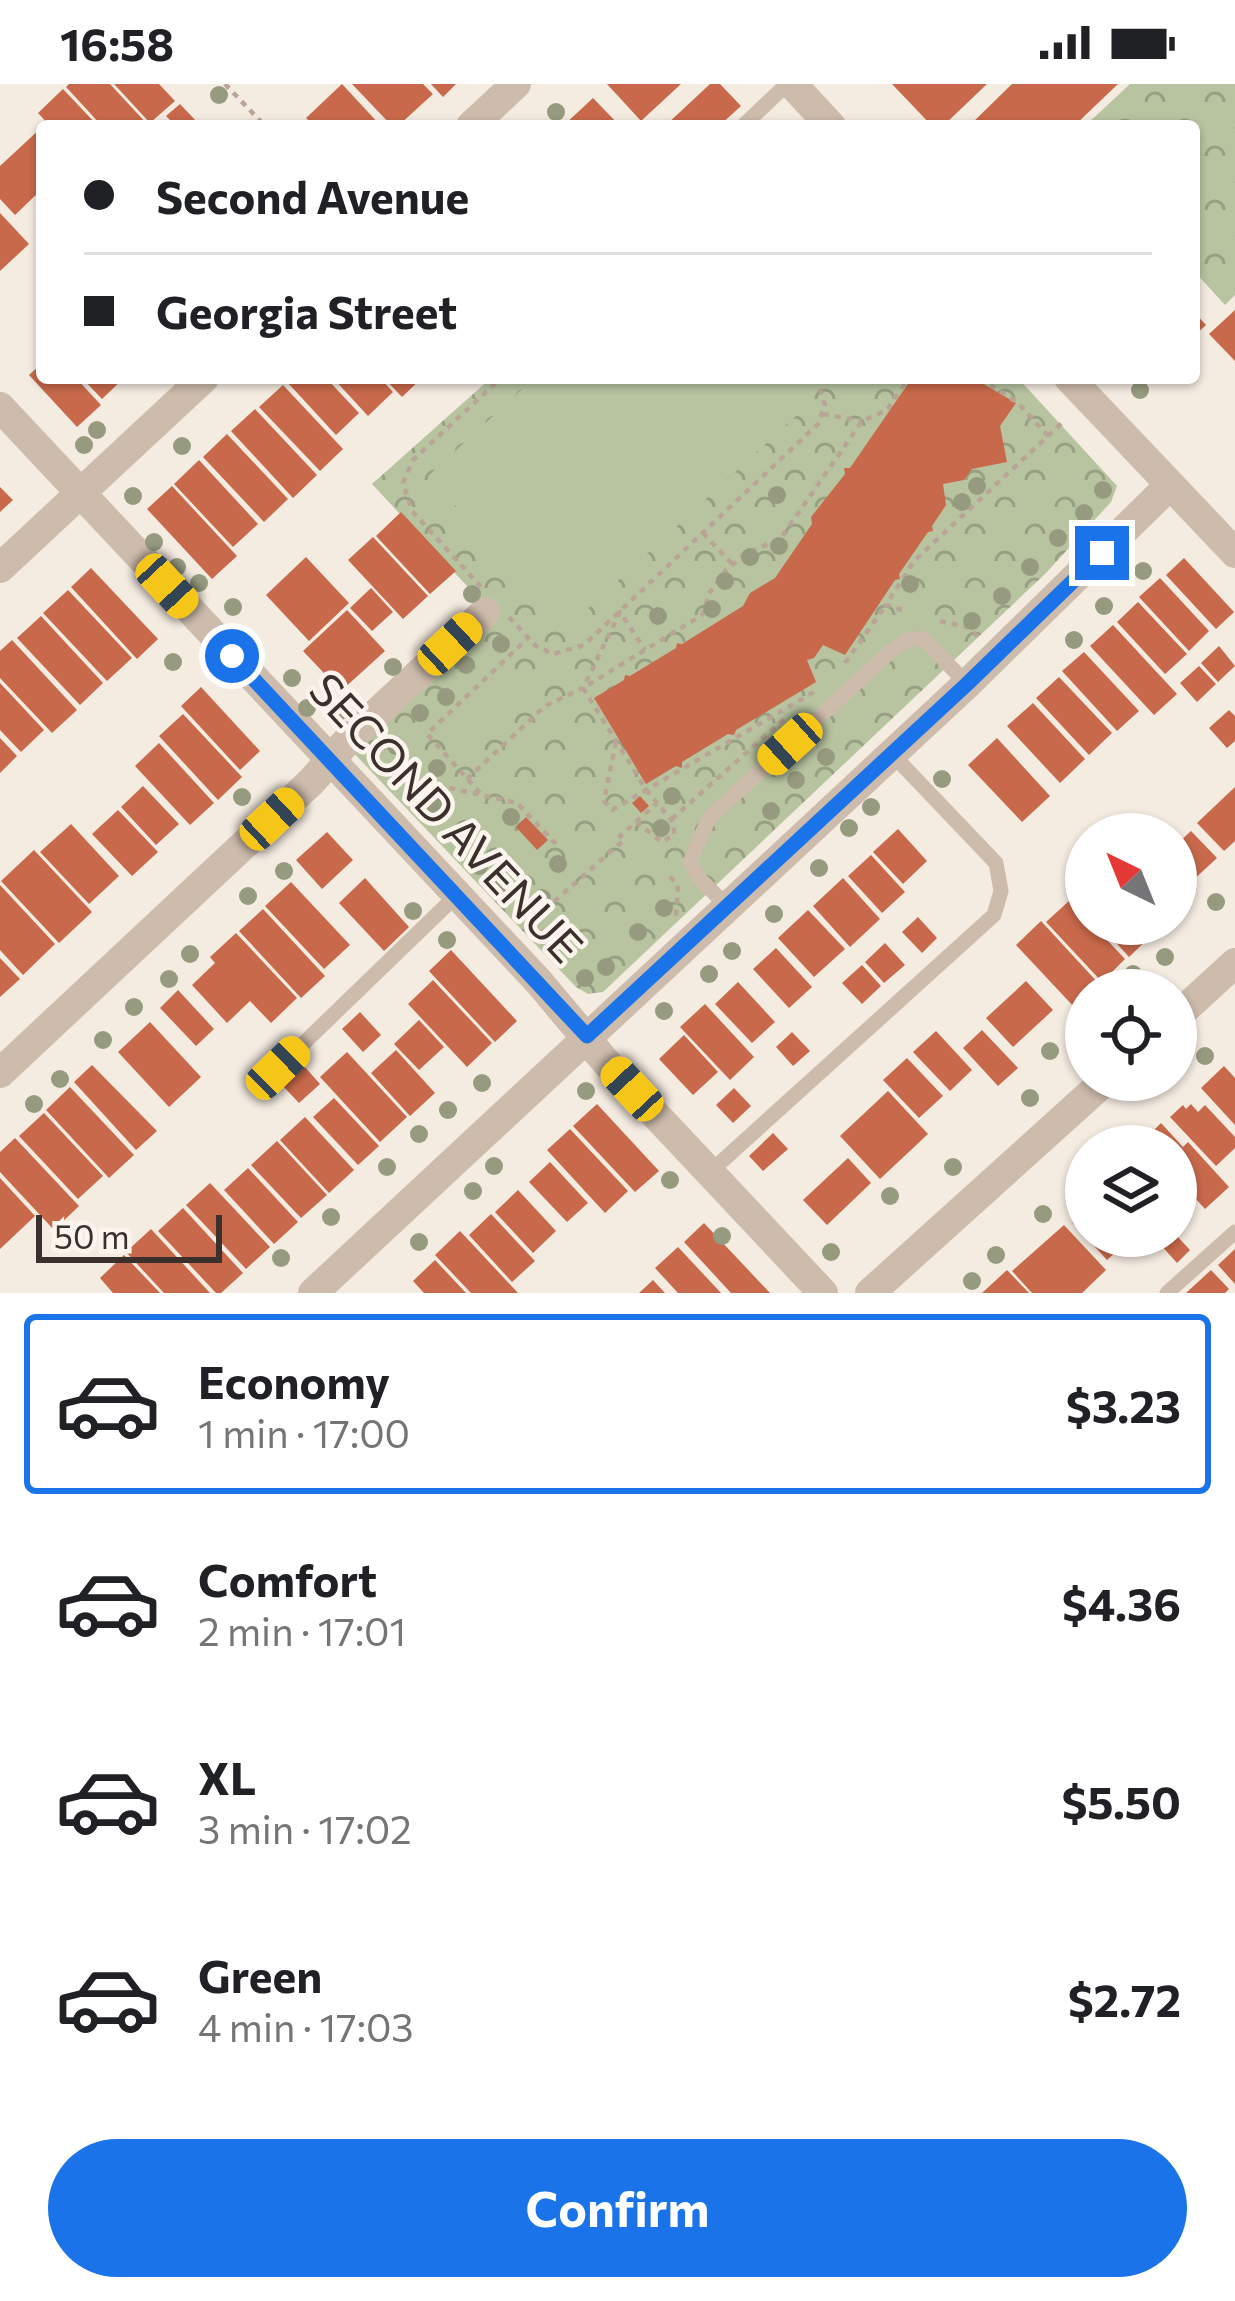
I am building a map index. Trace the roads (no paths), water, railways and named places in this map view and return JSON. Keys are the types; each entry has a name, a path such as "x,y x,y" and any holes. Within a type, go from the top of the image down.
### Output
{"street":[{"path":"477,120 516,84"},
{"path":"789,84 825,120"},
{"path":"0,568 197,384"},
{"path":"1076,384 1235,553"},
{"name":"SECOND AVENUE","path":"0,407 458,894 824,1293"},
{"path":"313,1293 967,684 1170,485"},
{"path":"0,1073 311,782 487,600"},
{"path":"1197,998 1235,963"},
{"path":"870,1293 1083,1101"}],"lane":[{"path":"750,120 789,84"},
{"path":"726,905 690,862 709,818 908,640 924,639 967,684"},
{"path":"710,1172 994,915 1001,891 996,863 892,754"},
{"path":"278,1068 458,894"},
{"path":"1167,1293 1235,1232"}]}
